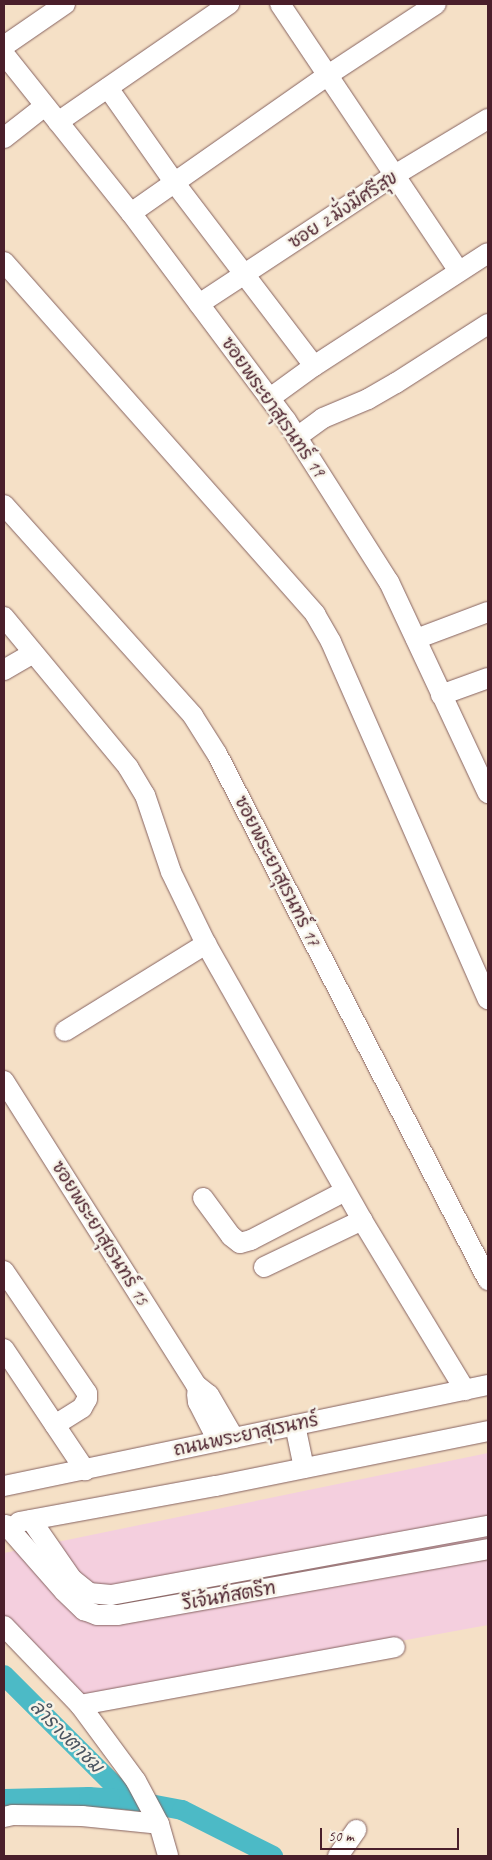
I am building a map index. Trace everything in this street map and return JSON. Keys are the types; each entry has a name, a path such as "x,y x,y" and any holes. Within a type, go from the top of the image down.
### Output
{"street":[{"path":"4,46 66,4"},
{"path":"58,122 229,4"},
{"path":"280,4 459,271"},
{"path":"131,213 328,75 436,4"},
{"name":"ซอยพระยาสุเรนทร์ 19","path":"4,54 131,213 270,398 297,437 389,582 488,793"},
{"path":"108,88 174,182 314,366"},
{"path":"4,138 45,106"},
{"name":"ซอย 2 มั่งมีศรีสุข","path":"199,304 395,175 488,119"},
{"path":"270,398 314,366 488,253"},
{"path":"4,262 315,614 331,642 488,999"},
{"path":"297,437 323,418 368,399 396,383 488,324"},
{"name":"ซอยพระยาสุเรนทร์ 17","path":"4,505 193,716 208,739 488,1280"},
{"path":"416,639 488,612"},
{"path":"4,616 128,767 145,795 171,872 206,944 362,1220 465,1390"},
{"path":"4,670 33,653"},
{"path":"441,695 488,678"},
{"path":"64,1031 206,944"},
{"name":"ซอยพระยาสุเรนทร์ 15","path":"4,1081 196,1385 209,1394 226,1440"},
{"path":"203,1198 231,1236 240,1243 251,1240 346,1191"},
{"path":"264,1267 362,1220"},
{"path":"4,1271 87,1393 88,1399 82,1408 55,1425"},
{"path":"4,1349 85,1470"},
{"name":"ถนนพระยาสุเรนทร์","path":"4,1486 488,1385"},
{"path":"295,1426 304,1468"},
{"path":"5,1525 488,1431"},
{"name":"รีเจ้นท์สตรีท","path":"32,1520 72,1579 89,1593 111,1595 488,1526"},
{"name":"รีเจ้นท์สตรีท","path":"5,1525 70,1597 84,1610 97,1615 118,1616 488,1549"},
{"path":"4,1626 80,1705 136,1781 157,1820 168,1856"},
{"path":"80,1705 395,1647"},
{"path":"4,1817 13,1815 82,1816 157,1820"},
{"path":"338,1856 356,1830"}],"shaded area":[{"path":"488,1453 488,1625 82,1699 4,1621 4,1553"}],"waterway":[{"name":"ลำรางตาชม","path":"4,1675 129,1800"},
{"path":"4,1799 89,1797 129,1800 182,1810 273,1856"}]}
